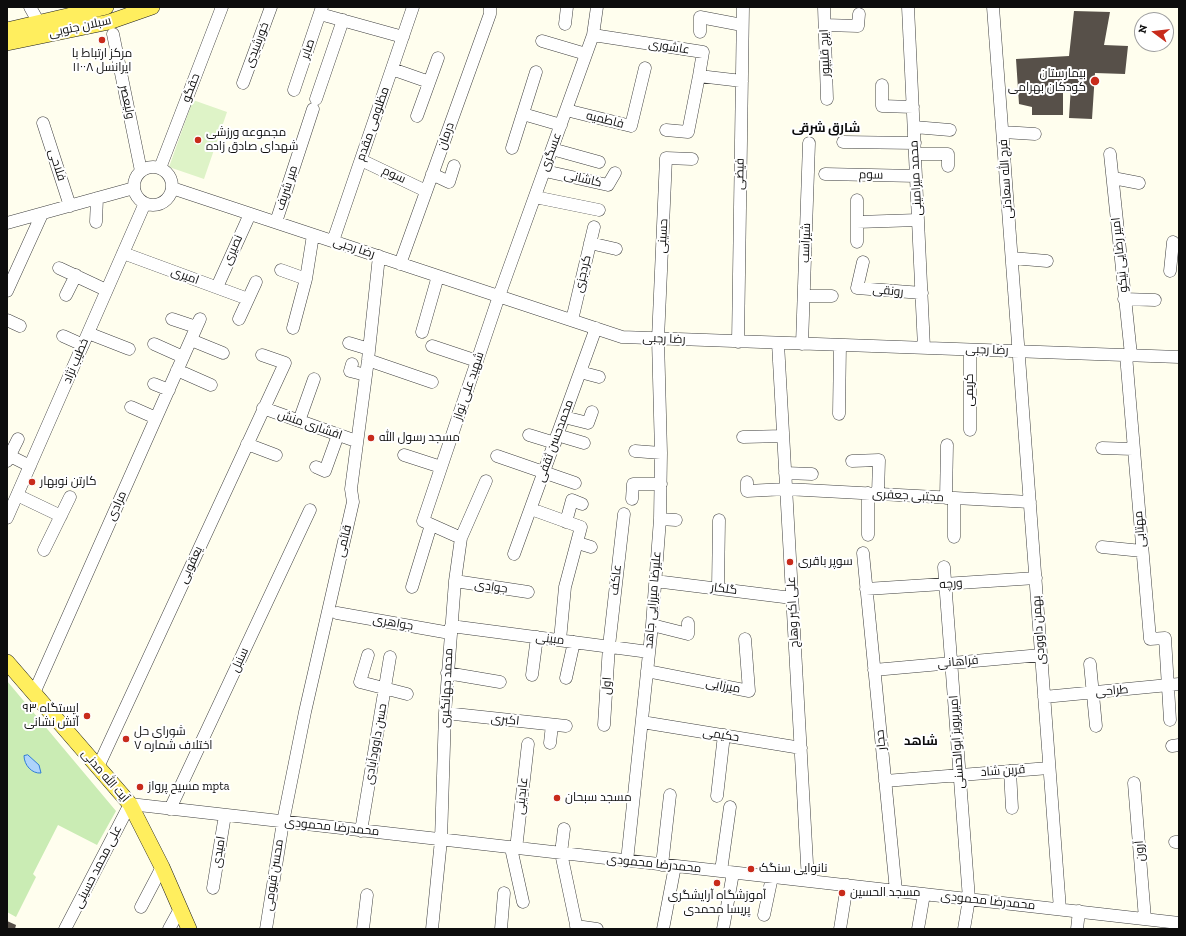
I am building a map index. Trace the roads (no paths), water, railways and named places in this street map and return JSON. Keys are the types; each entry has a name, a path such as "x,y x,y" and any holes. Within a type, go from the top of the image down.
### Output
{"main road":[{"name":"سبلان جنوبی","path":"7,30 106,7"},
{"name":"سبلان جنوبی","path":"7,43 122,12 152,7"},
{"name":"آیت الله مدنی","path":"7,662 130,804 162,867 189,929"}],"street":[{"path":"30,7 39,23"},
{"name":"حقگو","path":"160,168 222,7"},
{"name":"خورشیدی","path":"242,83 271,7"},
{"name":"مظلومی مقدم","path":"333,241 413,7"},
{"name":"درمان","path":"400,264 490,14 490,7"},
{"path":"564,24 567,7"},
{"name":"عسگری","path":"499,296 593,35 597,7"},
{"name":"فیضی","path":"738,342 743,7"},
{"name":"ایرج قلیپور","path":"824,7 827,99"},
{"name":"محمد میرامینی","path":"908,7 924,348"},
{"name":"فرج الله سعادتی","path":"994,7 1019,351"},
{"path":"321,11 343,20 403,37"},
{"name":"صابر","path":"294,90 321,11"},
{"path":"824,25 858,26 859,14"},
{"path":"700,32 700,17 742,25"},
{"name":"میر شریف","path":"276,222 343,20"},
{"name":"ولیعصر","path":"113,34 142,171"},
{"name":"عاشوری","path":"593,35 703,52 699,76"},
{"path":"542,41 586,54"},
{"path":"417,116 438,58"},
{"name":"فاطمیه","path":"566,110 631,126 645,68"},
{"path":"392,69 429,82"},
{"path":"512,148 536,72"},
{"path":"666,130 688,132 699,76 742,81"},
{"path":"882,85 882,106 913,108"},
{"path":"523,114 561,125"},
{"name":"فلاحی","path":"43,123 70,206"},
{"path":"914,127 950,130"},
{"path":"1003,132 1035,134"},
{"path":"843,142 915,148 948,154 948,166"},
{"name":"شیرآسب","path":"802,344 809,143"},
{"path":"552,149 599,162"},
{"name":"امیر رضایی نیکو","path":"1110,154 1128,355"},
{"name":"حسینی","path":"658,339 666,158 692,159"},
{"name":"سوم","path":"361,160 426,191"},
{"path":"432,174 449,182 454,166"},
{"path":"153,167 160,168 169,176 172,188 167,199 162,203 150,205 145,203 136,194 134,188 137,176 142,171 153,167"},
{"name":"کاشانی","path":"544,171 608,185 615,173"},
{"name":"سوم","path":"826,174 916,176"},
{"path":"1113,178 1139,183"},
{"path":"7,224 134,188"},
{"name":"رضا رجبی","path":"172,188 622,337 1179,357"},
{"path":"535,197 599,210"},
{"path":"96,222 97,198"},
{"path":"857,200 857,242"},
{"name":"خطیب نژاد","path":"7,518 145,203"},
{"path":"7,289 42,214"},
{"name":"نصیری","path":"217,287 250,214"},
{"path":"857,222 918,220"},
{"name":"کردجزی","path":"572,320 594,227"},
{"path":"293,328 306,279 313,235"},
{"path":"1170,271 1175,259 1173,242"},
{"path":"590,243 616,248"},
{"name":"امیری","path":"123,253 248,299"},
{"name":"قائمی","path":"283,822 305,712 353,502 351,489 356,441 369,354 378,256"},
{"path":"1012,258 1047,261"},
{"name":"رونقی","path":"863,262 857,288 922,294"},
{"path":"60,268 106,290"},
{"path":"281,270 306,279"},
{"path":"66,295 76,275"},
{"path":"422,332 438,276"},
{"path":"239,319 256,282"},
{"name":"شهید علی نواز","path":"412,587 441,467 499,296"},
{"path":"804,296 832,296"},
{"path":"1124,299 1155,300"},
{"name":"مرادی","path":"34,693 198,323 172,319"},
{"path":"7,320 20,326"},
{"name":"محمدحسن ثقفی","path":"514,554 596,328"},
{"path":"88,333 129,349"},
{"path":"63,336 83,345"},
{"name":"علیرضا میرزایی جاهد","path":"627,861 652,625 660,519 661,452 658,339"},
{"path":"191,340 223,353"},
{"path":"349,343 369,354 432,382"},
{"name":"علی اکبر وهاج","path":"778,343 808,881"},
{"path":"154,344 183,357"},
{"path":"839,414 840,345"},
{"path":"432,346 477,361"},
{"name":"کریمی","path":"970,350 970,430"},
{"name":"بهمن داوودی","path":"1019,351 1060,909"},
{"name":"یعقوبی","path":"98,767 284,363 262,355"},
{"name":"مهتابی","path":"1128,355 1133,449 1150,639 1165,638 1173,685"},
{"path":"352,364 350,371 366,375"},
{"path":"177,370 211,385"},
{"path":"580,372 599,377"},
{"path":"299,421 314,379"},
{"path":"154,384 168,390"},
{"path":"131,407 156,418"},
{"name":"افشاری منش","path":"263,408 356,441"},
{"path":"564,417 588,423 592,412"},
{"path":"316,467 325,471 338,435"},
{"path":"529,435 584,443"},
{"path":"743,437 783,436"},
{"path":"18,439 8,458 30,466"},
{"path":"247,444 276,455"},
{"path":"947,445 954,536"},
{"path":"1102,448 1133,449"},
{"path":"635,451 661,452"},
{"path":"404,456 441,467"},
{"path":"497,456 575,483"},
{"path":"852,461 885,460 873,494 868,535"},
{"path":"785,473 812,474"},
{"name":"محمد جهانگیری","path":"432,929 441,840 447,673 455,582 461,538 486,481"},
{"path":"747,482 747,491 786,489"},
{"path":"632,499 633,484 661,484"},
{"name":"مجتبی جعفری","path":"786,489 1030,502"},
{"path":"17,495 61,516"},
{"path":"44,550 70,497"},
{"path":"566,522 572,500 582,504"},
{"name":"سنبل","path":"170,809 310,510"},
{"path":"531,510 581,527 578,543 565,587 560,640"},
{"name":"عاکف","path":"609,646 624,514"},
{"path":"660,519 676,520"},
{"path":"718,588 719,520"},
{"path":"427,523 461,538"},
{"path":"578,543 591,547"},
{"path":"1102,547 1142,551"},
{"name":"حجار","path":"863,552 896,891"},
{"name":"امیرپرویز ابوالحسنی","path":"944,567 969,899 964,929"},
{"name":"ورچه","path":"866,589 1036,578"},
{"name":"گلکار","path":"655,581 792,598"},
{"name":"جوادی","path":"455,582 528,592"},
{"name":"جواهری","path":"337,613 450,630"},
{"path":"652,625 688,634 688,623"},
{"name":"مبینی","path":"450,630 537,637 649,652"},
{"path":"532,675 537,637"},
{"name":"میرزایی","path":"647,671 748,691 745,639"},
{"path":"566,678 574,642"},
{"name":"اول","path":"604,725 609,646"},
{"path":"368,655 360,682 407,694"},
{"name":"فراهانی","path":"874,670 1041,655"},
{"name":"حسن داوودآبادی","path":"361,831 390,657"},
{"path":"1090,664 1096,726"},
{"path":"447,673 500,682"},
{"path":"1170,720 1173,685"},
{"name":"طراحی","path":"1044,697 1173,685"},
{"name":"اکبری","path":"445,713 566,726"},
{"name":"حکیمی","path":"642,722 801,748"},
{"path":"550,743 552,725"},
{"path":"717,796 724,735"},
{"name":"عابدینی","path":"523,902 513,848 528,744"},
{"name":"قرین شاد","path":"885,781 1049,768"},
{"path":"1010,771 1012,808"},
{"name":"آرون","path":"1134,783 1145,919"},
{"path":"662,864 670,795"},
{"name":"محمدرضا محمودی","path":"130,804 1179,923"},
{"name":"علی محمد حسینی","path":"65,929 130,804"},
{"path":"724,929 730,807"},
{"name":"امیدی","path":"213,888 225,815"},
{"name":"محسن قیومی","path":"266,929 283,822"},
{"path":"564,829 561,853 576,927 597,929"},
{"path":"663,929 674,866"},
{"path":"140,907 162,867"},
{"path":"764,915 772,877"},
{"path":"840,929 847,885"},
{"path":"502,929 504,893"},
{"path":"918,929 924,894"},
{"path":"363,929 367,895"},
{"path":"169,929 180,909"},
{"path":"1077,929 1079,912"}],"water":[{"path":"28,755 39,765 41,773 35,772 27,766 24,756"}],"place":[{"name":"مرکز ارتباط با ایرانسل ۱۱۰۰۸","path":"102,40"},
{"name":"بیمارستان کودکان بهرامی","path":"1095,81"},
{"name":"مجموعه ورزشی شهدای صادق زاده","path":"198,140"},
{"name":"مسجد رسول الله","path":"371,438"},
{"name":"کارتن نوبهار","path":"32,482"},
{"name":"سوپر باقری","path":"790,562"},
{"name":"ایستگاه ۹۳ آتش نشانی","path":"87,716"},
{"name":"شورای حل اختلاف شماره ۷","path":"126,739"},
{"name":"مسیح پرواز mpta","path":"140,787"},
{"name":"مسجد سبحان","path":"557,798"},
{"name":"نانوایی سنگک","path":"751,869"},
{"name":"آموزشگاه آرایشگری پریسا محمدی","path":"717,883"},
{"name":"مسجد الحسین","path":"842,893"}],"district":[{"name":"شارق شرقی","path":"826,128"},
{"name":"شاهد","path":"921,741"}]}
